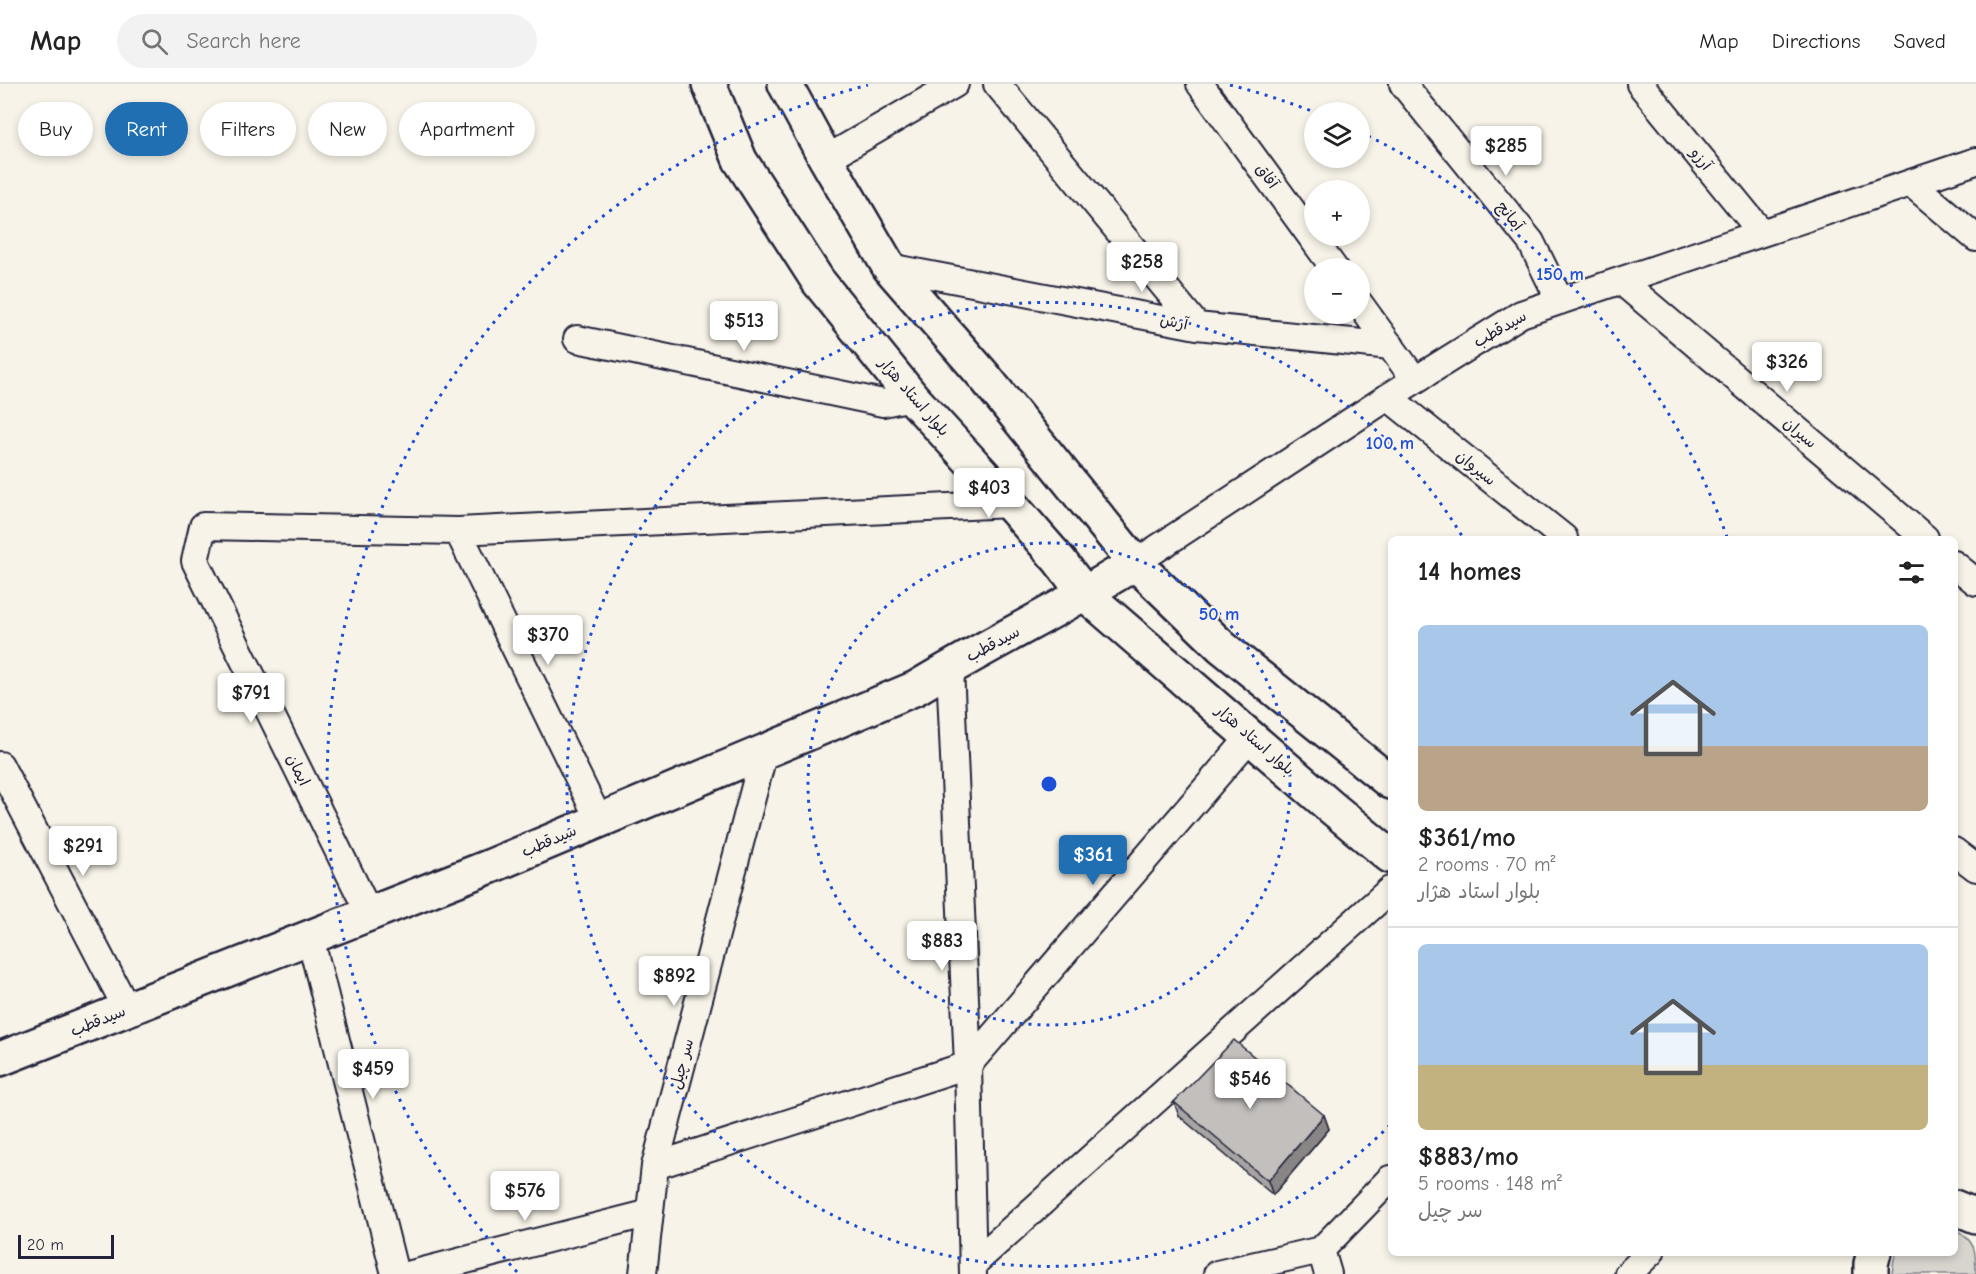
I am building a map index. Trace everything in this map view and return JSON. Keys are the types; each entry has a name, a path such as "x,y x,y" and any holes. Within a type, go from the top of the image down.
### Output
{"main road":[{"name":"بلوار استاد هژار","path":"709,84 740,160 819,281 912,397 1010,504 1085,594 1388,854"},
{"path":"785,84 889,267 984,376 1135,563 1222,647 1388,780"},
{"name":"سیدقطب","path":"0,1059 599,820 916,688 1085,594 1135,563"},
{"path":"1958,1209 1976,1216"}],"street":[{"path":"826,159 955,84"},
{"path":"997,84 1197,326"},
{"name":"آفاق","path":"1200,84 1327,258"},
{"name":"آمانج","path":"1403,84 1531,242 1560,301"},
{"name":"آرزو","path":"1640,84 1762,234"},
{"name":"سیدقطب","path":"1135,563 1388,397 1521,314 1976,161"},
{"path":"1911,183 1976,238"},
{"name":"آرش","path":"889,267 1197,326 1391,346"},
{"name":"سیران","path":"1621,281 1923,536"},
{"path":"1370,318 1415,380"},
{"path":"577,339 884,404 912,397"},
{"name":"سیروان","path":"1388,397 1562,536"},
{"path":"599,820 458,531 1010,504"},
{"name":"ایمان","path":"369,913 195,561 203,526 458,531"},
{"path":"1958,567 1976,582"},
{"path":"950,668 968,1065 973,1269"},
{"path":"655,1166 968,1065 1251,736"},
{"name":"سر چیل","path":"643,1274 655,1166 764,752"},
{"path":"0,765 127,1009"},
{"path":"1958,854 1976,868"},
{"path":"973,1269 1388,892"},
{"path":"310,937 394,1274"},
{"path":"1217,1274 1324,1262 1388,1182"},
{"path":"411,1274 650,1213"},
{"path":"1628,1274 1648,1256"}],"shaded area":[{"path":"1958,1231 1967,1238 1973,1247 1976,1274 1892,1274 1896,1256 1958,1256"}],"building":[{"path":"1234,1040 1324,1115 1268,1181 1174,1102"}]}
